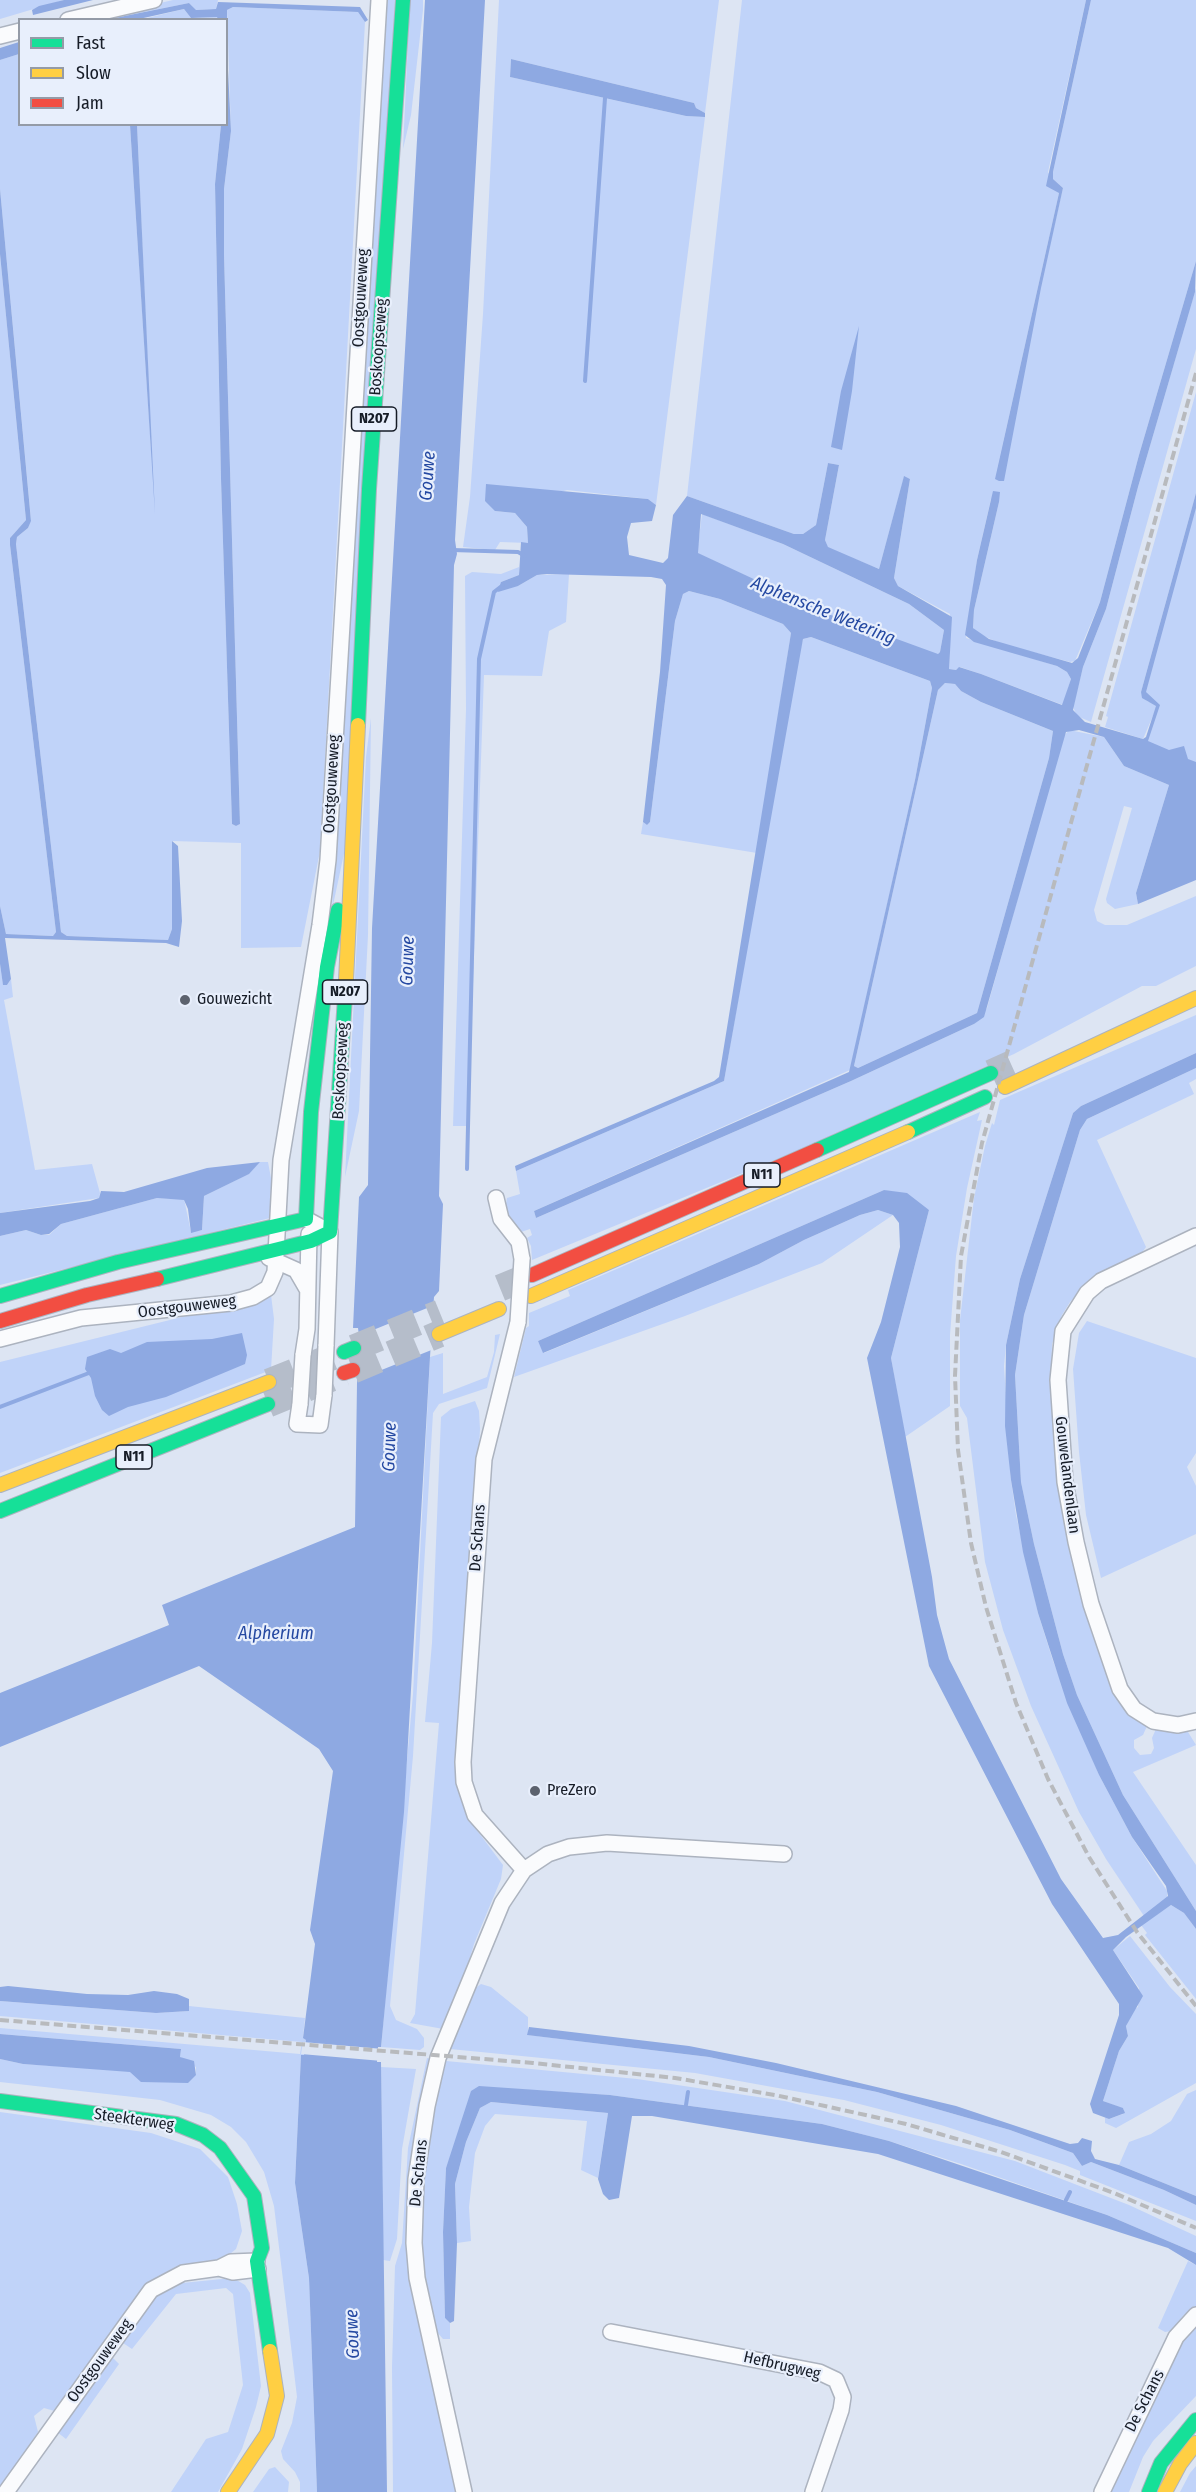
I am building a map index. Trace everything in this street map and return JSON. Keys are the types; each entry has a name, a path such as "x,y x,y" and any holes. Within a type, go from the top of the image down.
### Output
{"main road":[{"name":"Boskoopseweg","path":"330,1232 369,489 403,0"},
{"name":"Boskoopseweg","path":"306,1219 311,1112 327,967 352,837"},
{"path":"1005,1088 1196,998"},
{"name":"N11","path":"532,1275 991,1073"},
{"name":"N11","path":"531,1296 813,1175 984,1097"},
{"path":"278,1224 289,1216 306,1193"},
{"path":"0,1296 118,1262 306,1219"},
{"path":"277,1256 330,1232"},
{"path":"0,1321 87,1295 261,1254"},
{"path":"439,1334 499,1309"},
{"name":"N11","path":"0,1485 269,1382"},
{"name":"N11","path":"0,1511 268,1404"},
{"name":"Steekterweg","path":"0,2101 176,2124 203,2135 220,2148 245,2184 242,2197 249,2251 258,2265 270,2364 255,2430 254,2449 228,2492"},
{"path":"1149,2492 1161,2463 1196,2420"},
{"path":"1165,2492 1180,2464 1196,2443"}],"street":[{"path":"77,18 154,0"},
{"name":"Oostgouweweg","path":"0,1339 81,1318 231,1304 253,1297 268,1288 275,1272 281,1160 320,925 328,860 379,0"},
{"path":"0,36 18,32"},
{"name":"De Schans","path":"496,1198 501,1219 519,1242 522,1259 518,1322 484,1458 463,1762 464,1782 475,1815 524,1870"},
{"path":"306,1219 330,1232"},
{"name":"Boskoopseweg","path":"306,1219 311,1241 307,1329 297,1424 320,1425 324,1395 330,1232"},
{"name":"Gouwelandenlaan","path":"1196,1236 1101,1281 1087,1293 1063,1331 1058,1380 1065,1482 1076,1542 1091,1604 1120,1689 1134,1709 1153,1721 1178,1725 1196,1720"},
{"path":"261,1254 277,1256 296,1270 307,1290"},
{"name":"De Schans","path":"464,2492 417,2278 414,2243 416,2179 427,2106 447,2033 502,1903 524,1870 548,1854 590,1844 784,1854"},
{"name":"Oostgouweweg","path":"6,2492 151,2290 183,2273 219,2268 233,2272 258,2265"},
{"name":"De Schans","path":"1102,2492 1176,2337 1196,2315"},
{"name":"Hefbrugweg","path":"612,2332 819,2372 836,2380 843,2397 841,2410 813,2492"}],"shaded area":[{"path":"0,0 64,0 0,19"},
{"path":"173,0 218,0 216,9 195,10 189,3 115,18 96,18"},
{"path":"385,0 395,0 346,844 332,910"},
{"path":"410,0 423,0 423,10 411,115 403,149"},
{"path":"499,0 719,0 705,113 696,108 694,103 511,59 510,77 686,116 705,117 656,505 648,499 567,490 495,511 515,513 527,527 528,543 500,542 495,550 463,547 470,497 483,314"},
{"path":"742,0 1086,0 1048,172 1059,193 995,479 1063,188 1053,179 1053,172 1091,0 1196,0 1196,261 1139,455 1100,602 1075,661 1070,662 1002,644 979,634 973,628 974,610 999,502 991,499 977,560 966,638 1057,666 1067,672 1071,679 1063,705 960,667 956,670 949,669 950,614 898,586 894,578 910,479 904,477 879,569 828,548 825,540 839,465 828,463 816,525 803,534 794,534 687,496"},
{"path":"233,7 358,12 365,22 320,851 301,947 241,948 241,843 172,841 172,929 168,940 67,936 61,932 16,544 17,537 28,528 31,520 0,189 0,60 18,54 18,126 130,126 152,465 137,126 221,126 215,184 221,479 232,824 236,826 240,824 224,255 224,189 231,131 227,10"},
{"path":"184,9 191,18 147,18"},
{"path":"0,254 26,520 10,538 10,545 56,932 53,936 6,934 0,906"},
{"path":"1196,288 1196,349 1091,722 1077,716 1073,707 1083,667 1106,609 1138,487"},
{"path":"1196,392 1196,493 1141,692 1147,701 1158,705 1142,693 1196,506 1196,771 1145,746 1155,711 1143,739 1105,727 1108,717 1106,716"},
{"path":"702,514 783,544 909,604 944,630 940,652 937,655 831,615 697,553"},
{"path":"519,567 519,575 501,582 518,586 537,575 569,574 566,622 549,631 542,676 484,675 468,1126 453,1126 466,709 465,576 472,572 501,574"},
{"path":"689,591 720,599 783,624 791,633 757,853 641,834 643,822 647,825 650,822 675,621 683,594"},
{"path":"811,637 930,681 932,688 915,780 850,1070 534,1211 536,1218 851,1081 974,1024 987,1008 1054,769 1064,736 1069,730 1104,737 1124,766 1169,785 1136,893 1138,904 1115,909 1107,903 1106,899 1132,808 1124,806 1094,910 1097,921 1105,925 1127,925 1196,896 1196,966 1156,986 1142,986 1014,1054 801,1149 532,1260 531,1246 527,1238 532,1235 530,1229 521,1232 514,1228 505,1209 507,1198 520,1194 516,1171 724,1081 795,670 803,639"},
{"path":"945,683 955,684 961,691 981,702 1053,731 1049,758 977,1013 858,1068 854,1066 938,690"},
{"path":"371,718 368,935 359,1111 345,1177 366,757"},
{"path":"0,964 3,984 7,985 11,979 13,997 4,1000 35,1170 92,1164 100,1193 99,1198 0,1213"},
{"path":"1196,1015 1196,1053 1081,1106 1073,1113 1020,1279 1006,1345 1004,1366 1011,1480 1016,1515 1038,1613 1053,1661 1099,1775 1132,1837 1167,1891 1167,1899 1144,1916 1106,1859 1079,1812 1031,1706 1003,1630 985,1562 967,1418 960,1406 960,1320 974,1198 985,1146 992,1123 994,1125 1000,1100"},
{"path":"1196,1068 1196,1079 1189,1083 1194,1094 1097,1140 1146,1247 1141,1254 1097,1275 1070,1302 1062,1315 1052,1344 1051,1381 1054,1442 1069,1543 1090,1628 1113,1692 1129,1714 1147,1726 1143,1735 1134,1740 1134,1748 1140,1755 1151,1754 1154,1748 1152,1738 1156,1729 1188,1732 1196,1745 1133,1772 1196,1865 1196,1911 1123,1795 1077,1695 1063,1654 1034,1544 1021,1482 1015,1375 1024,1315 1080,1130 1087,1119"},
{"path":"980,1112 977,1121 982,1120 967,1188 956,1256 950,1335 950,1406 905,1437 891,1358 929,1210 884,1190 538,1341 544,1353 759,1264 804,1240 860,1215 878,1210 893,1215 822,1263 685,1316 514,1377 526,1328 529,1326 529,1313 570,1296 568,1290"},
{"path":"260,1162 268,1162 273,1189 270,1218 0,1285 0,1236 26,1230 49,1235 61,1224 157,1198 184,1199 191,1232 202,1230 204,1196 248,1174"},
{"path":"271,1295 274,1319 271,1370 0,1473 0,1362"},
{"path":"1087,1321 1196,1358 1196,1453 1187,1467 1196,1486 1196,1534 1101,1578 1086,1515 1073,1369 1079,1333"},
{"path":"500,1334 487,1388 439,1404 433,1413 413,1756 390,2006 396,2020 417,2029 424,2038 424,2047 420,2050 381,2047 413,1694 430,1357 443,1353 443,1394 487,1377 494,1352 495,1335"},
{"path":"475,1401 479,1411 480,1429 461,1797 473,1825 503,1865 501,1879 474,1944 449,2030 410,2023 415,2014 439,1723 425,1722 432,1643 441,1417 451,1409"},
{"path":"1171,1905 1184,1913 1196,1929 1196,1999 1145,1935 1147,1933 1141,1925"},
{"path":"1130,1936 1170,1987 1196,2014 1196,2083 1116,2128 1105,2123 1105,2117 1109,2119 1123,2114 1124,2109 1103,2101 1119,2051 1128,2036 1126,2026 1133,2010 1138,2007 1139,1988 1113,1950"},
{"path":"481,1984 491,1987 528,2017 528,2035 709,2057 877,2092 1010,2130 1073,2153 1082,2166 1091,2162 1196,2205 1196,2221 1080,2175 1080,2171 1065,2165 941,2125 844,2100 695,2073 450,2049 474,1989"},
{"path":"0,2001 156,2013 189,2011 189,2006 305,2018 303,2037 306,2040 304,2056 301,2056 295,2183 309,2278 317,2492 300,2492 300,2482 295,2472 283,2459 281,2451 292,2423 297,2397 274,2206 264,2172 246,2142 231,2127 211,2115 160,2100 0,2082 0,2059 23,2064 196,2075 196,2067 180,2057 181,2049 0,2034 0,2028 300,2054 302,2042 0,2016"},
{"path":"427,2058 431,2059 415,2126 409,2182 408,2256 457,2492 393,2492 392,2367 395,2266 402,2243 408,2148"},
{"path":"446,2061 637,2079 785,2101 1015,2161 1129,2205 1196,2236 1196,2253 1107,2215 961,2164 889,2141 822,2124 610,2095 479,2087 446,2168 443,2232 445,2318 450,2323 450,2339 443,2339 437,2332 424,2273 420,2214 431,2119"},
{"path":"381,2067 416,2069 402,2149 397,2239 390,2261 383,2260"},
{"path":"1196,2090 1196,2196 1119,2165 1129,2142 1151,2134 1171,2121 1187,2094"},
{"path":"491,2102 608,2113 598,2178 581,2170 587,2121 495,2114 485,2126 475,2153 469,2207 471,2241 457,2243 455,2184 466,2142 480,2108"},
{"path":"0,2112 151,2133 200,2149 228,2177 237,2204 242,2231 236,2249 225,2258 175,2268 150,2282 58,2412 44,2408 34,2416 38,2432 0,2488"},
{"path":"1188,2261 1196,2265 1196,2306 1184,2315 1171,2331 1165,2332 1158,2328"},
{"path":"235,2279 245,2285 250,2293 261,2386 256,2407 242,2449 218,2492 171,2492 206,2439 228,2432 243,2385 233,2294 226,2288 176,2294 132,2349 120,2341 154,2297 172,2284"},
{"path":"1196,2324 1196,2396 1153,2441 1143,2457 1129,2492 1110,2492 1145,2415 1187,2334"},
{"path":"111,2356 119,2364 66,2439 57,2432"},
{"path":"1196,2466 1196,2492 1180,2492 1190,2473"},
{"path":"275,2467 289,2482 288,2492 253,2492 269,2469"}],"water":[{"path":"64,0 93,0 33,15 32,10 39,6"},
{"path":"425,0 485,0 455,540 457,554 454,565 439,1196 443,1204 439,1291 434,1297 430,1357 404,1812 381,2047 378,2047 377,2062 381,2062 387,2492 317,2492 309,2278 295,2183 301,2055 304,2055 306,2040 303,2038 315,1944 310,1930 333,1771 319,1749 199,1666 0,1747 0,1693 169,1625 162,1605 355,1527 357,1383 361,1351 358,1328 353,1328 359,1197 368,1185 372,928"},
{"path":"1086,0 1091,0 1053,172 1053,179 1063,188 1041,288 1004,481 999,481 995,479 1059,193 1046,186"},
{"path":"218,2 360,7 368,20 365,22 358,12 233,7 227,10 227,18 191,18 184,9 144,18 115,18 189,3 196,10 216,9"},
{"path":"18,42 18,54 0,60 0,48"},
{"path":"511,59 694,103 696,108 705,113 705,117 686,116 510,77"},
{"path":"228,70 231,131 224,189 224,255 240,824 236,826 232,824 221,479 215,184 221,126 228,126"},
{"path":"130,126 137,126 155,514"},
{"path":"0,189 31,521 28,528 17,537 16,544 61,932 67,936 168,940 172,929 172,841 178,846 182,921 179,947 166,943 5,938 11,979 7,985 3,985 0,964 0,906 6,934 53,936 56,932 10,545 10,538 26,520 0,254"},
{"path":"1196,261 1195,292 1138,487 1106,609 1083,667 1073,710 1085,722 1143,739 1146,737 1156,706 1142,698 1141,692 1196,493 1196,508 1146,692 1160,705 1148,741 1169,750 1184,746 1188,759 1196,762 1196,880 1138,904 1136,893 1169,785 1124,766 1104,737 1079,730 1066,732 984,1017 974,1024 851,1081 536,1218 534,1211 849,1072 915,780 932,688 930,681 811,637 803,639 724,1081 516,1171 515,1166 719,1077 791,633 783,624 720,599 689,591 683,594 675,621 650,822 647,825 643,822 660,672 666,585 662,579 651,577 547,574 537,575 518,586 498,592 501,582 519,575 521,542 528,543 527,527 515,513 495,511 485,501 486,484 648,499 656,505 652,521 631,523 627,537 629,555 663,563 668,558 673,515 687,496 794,534 803,534 816,525 828,463 839,465 825,540 828,547 879,569 904,476 910,479 894,578 898,586 952,617 949,669 956,670 959,667 981,674 1062,705 1071,679 1067,672 1057,666 974,642 965,635 977,560 993,491 1000,492 999,502 974,610 973,628 989,639 1072,663 1078,658 1100,602 1139,455","holes":["701,514 783,544 909,604 944,630 940,652 938,654 831,615 698,553","945,683 955,684 961,691 981,702 1053,731 1049,758 977,1013 858,1068 854,1066 938,690"]},
{"path":"859,326 852,391 842,450 831,447 841,391"},
{"path":"1196,1053 1196,1068 1087,1119 1080,1130 1024,1315 1015,1375 1021,1482 1034,1544 1063,1654 1077,1695 1123,1795 1196,1911 1196,1929 1184,1913 1171,1905 1126,1937 1113,1950 1143,1996 1126,2026 1128,2036 1119,2051 1103,2101 1123,2108 1125,2113 1109,2119 1093,2113 1090,2104 1119,2015 1119,2004 1052,1904 929,1666 867,1358 881,1322 900,1247 899,1223 893,1215 878,1210 860,1215 804,1240 759,1264 543,1353 538,1341 884,1190 907,1193 929,1210 891,1358 937,1615 949,1659 1061,1879 1103,1938 1118,1935 1168,1896 1166,1886 1132,1837 1099,1775 1067,1703 1038,1613 1023,1552 1011,1480 1005,1426 1006,1345 1020,1279 1073,1113 1081,1106"},
{"path":"260,1162 249,1174 204,1196 202,1230 191,1233 188,1209 184,1200 157,1198 61,1224 49,1234 41,1235 26,1230 0,1236 0,1213 90,1201 99,1198 101,1191 124,1192 207,1168"},
{"path":"242,1333 247,1355 245,1364 166,1397 128,1407 109,1416 102,1410 95,1396 91,1378 85,1369 87,1357 110,1349 121,1353 147,1342 212,1339"},
{"path":"0,1987 87,1994 128,1995 154,1991 177,1994 189,1999 189,2011 156,2013 0,2001"},
{"path":"529,2027 689,2046 776,2063 956,2106 1070,2144 1078,2143 1082,2138 1092,2141 1091,2151 1095,2159 1119,2165 1196,2196 1196,2205 1091,2162 1082,2166 1073,2153 1010,2130 877,2092 709,2057 527,2035"},
{"path":"0,2034 181,2049 180,2057 194,2061 196,2075 188,2083 141,2082 130,2072 23,2064 0,2059"},
{"path":"479,2086 610,2095 822,2124 889,2141 1107,2215 1196,2253 1196,2265 1168,2248 878,2154 652,2116 632,2116 619,2198 609,2200 603,2194 598,2179 608,2113 491,2102 480,2108 466,2142 455,2184 457,2243 454,2321 450,2323 445,2318 443,2232 446,2168 471,2091"}],"pier":[{"path":"437,1304 434,1349 354,1381 356,1337"},
{"path":"303,2042 383,2049 382,2061 301,2054"}],"waterway":[{"path":"585,381 605,98"},
{"name":"Alphensche Wetering","path":"452,550 518,552 525,556"},
{"path":"467,1169 479,659 494,592 503,585"},
{"path":"0,1407 89,1373"},
{"path":"686,2105 688,2092"},
{"path":"1066,2200 1070,2192"}],"tunnel":[{"path":"991,1073 1011,1064"},
{"path":"500,1288 532,1275"},
{"path":"354,1348 440,1313"},
{"path":"353,1370 439,1334"},
{"path":"269,1382 344,1352"},
{"path":"268,1404 344,1373"}],"railway":[{"path":"1196,373 982,1143 961,1256 955,1376 958,1450 971,1543 986,1607 1016,1703 1048,1779 1089,1857 1137,1932 1196,2006"},
{"path":"0,2020 533,2063 675,2078 775,2095 906,2124 1001,2152 1114,2193 1196,2228"}],"traffic: fast":[{"path":"358,725 369,489 403,0"},
{"path":"0,1296 118,1262 306,1219 311,1112 327,967 338,910"},
{"path":"157,1279 311,1241 330,1232 346,981"},
{"path":"817,1150 991,1073"},
{"path":"908,1132 985,1097"},
{"path":"344,1352 354,1348"},
{"path":"0,1511 268,1404"},
{"path":"0,2101 176,2124 203,2135 220,2148 254,2196 262,2248 257,2261 270,2351"},
{"path":"1149,2492 1161,2463 1196,2420"}],"traffic: slow":[{"path":"346,981 358,725"},
{"path":"1005,1087 1196,998"},
{"path":"531,1296 908,1132"},
{"path":"439,1334 499,1309"},
{"path":"0,1485 269,1382"},
{"path":"228,2492 267,2434 277,2396 270,2351"},
{"path":"1165,2492 1180,2464 1196,2443"}],"traffic: jam":[{"path":"532,1275 817,1150"},
{"path":"0,1321 87,1295 157,1279"},
{"path":"344,1373 353,1370"}],"place":[{"name":"Gouwezicht","path":"185,1000"},
{"name":"PreZero","path":"535,1791"}],"water label":[{"name":"Gouwe","path":"428,476"},
{"name":"Gouwe","path":"408,961"},
{"name":"Gouwe","path":"390,1447"},
{"name":"Alpherium","path":"276,1634"},
{"name":"Gouwe","path":"353,2334"}]}
